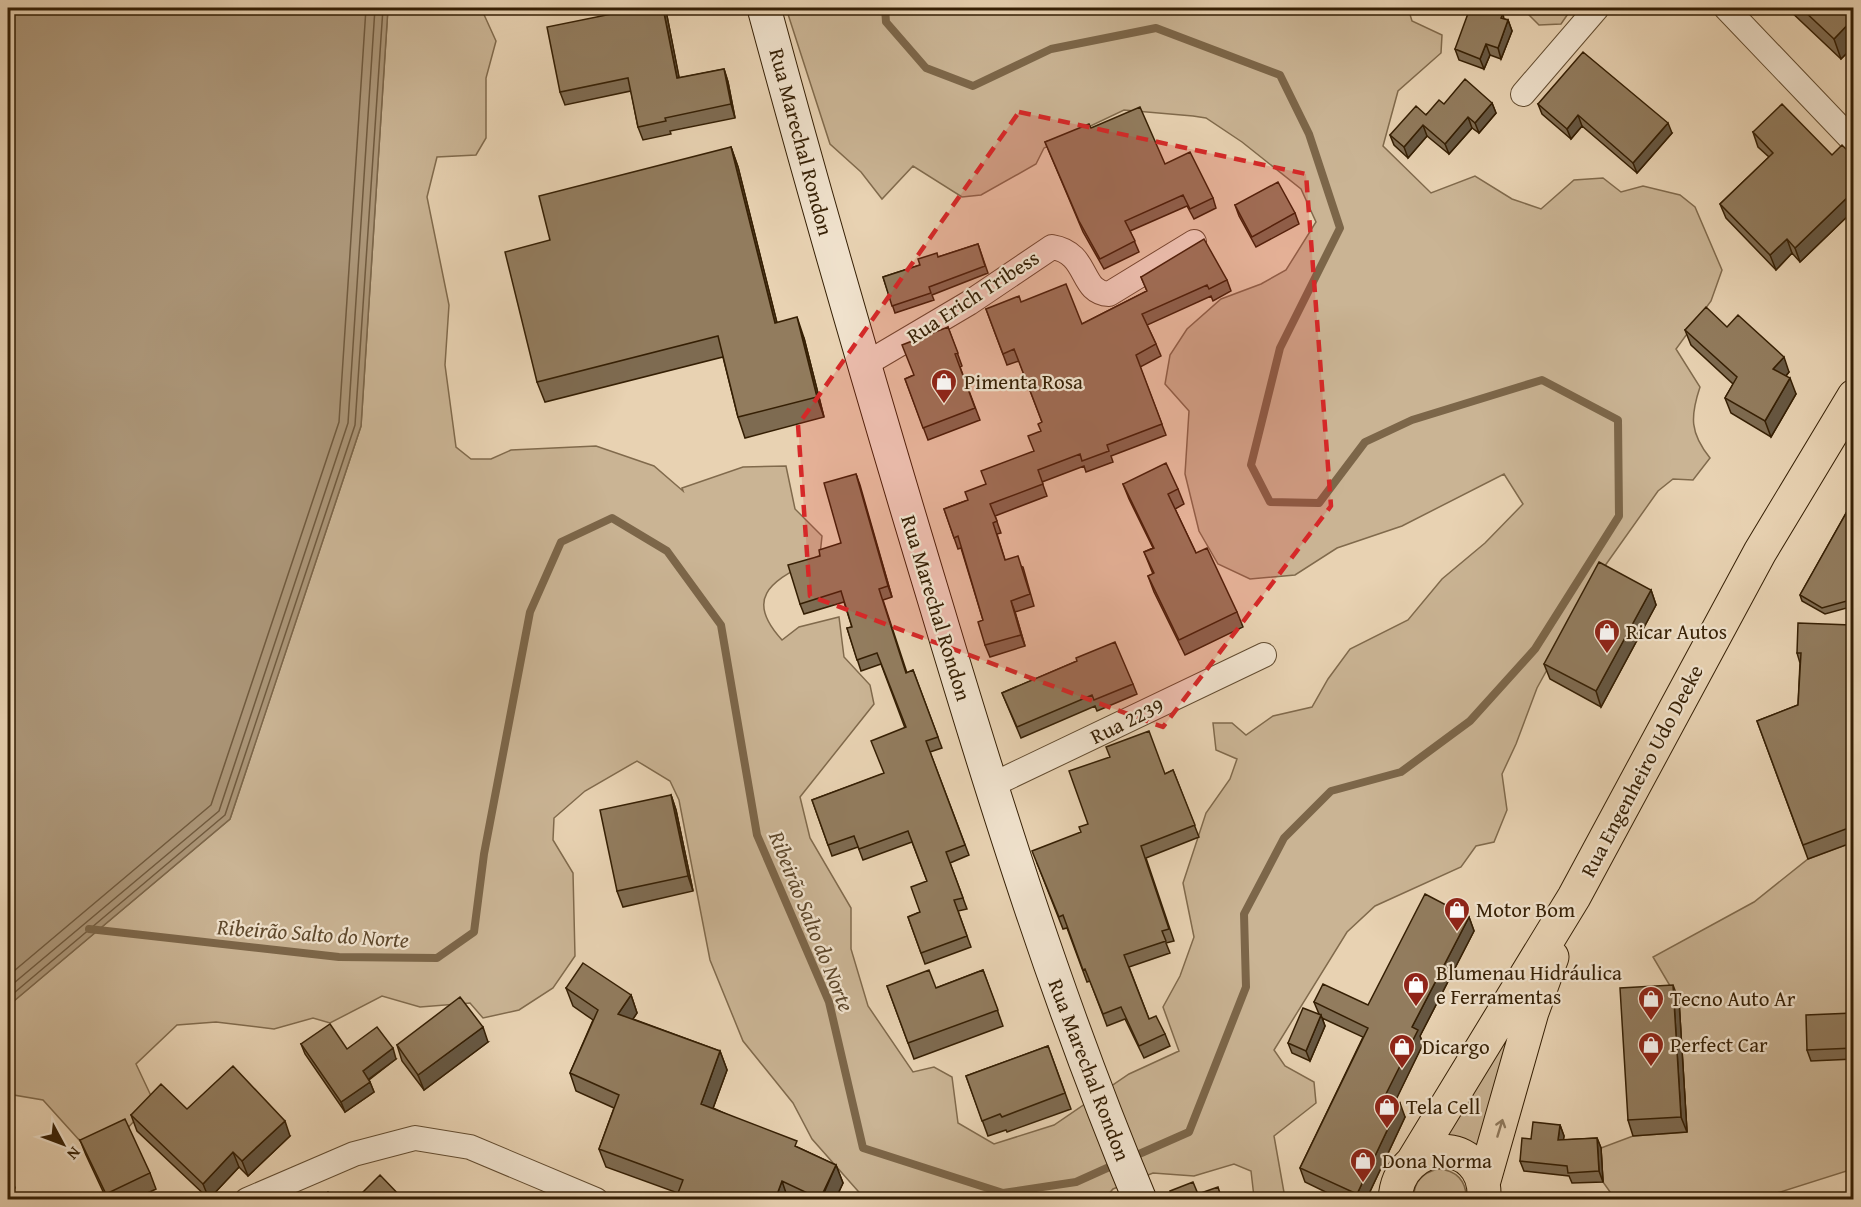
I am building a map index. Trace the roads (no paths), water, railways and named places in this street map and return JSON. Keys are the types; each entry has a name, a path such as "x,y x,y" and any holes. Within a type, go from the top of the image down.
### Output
{"main road":[{"name":"Rua Marechal Rondon","path":"764,8 864,365 990,786 1038,932 1097,1094 1136,1191"},
{"name":"Rua Engenheiro Udo Deeke","path":"1395,1200 1398,1183 1574,897 1760,552 1854,396"},
{"name":"Rua Engenheiro Udo Deeke","path":"1483,1192 1532,1012 1574,897"},
{"path":"1413,1161 1426,1153 1447,1150 1468,1160 1483,1192"}],"street":[{"path":"1522,94 1598,8"},
{"path":"1726,8 1854,142"},
{"name":"Rua Erich Tribess","path":"864,365 969,303 1052,247 1066,249 1077,260 1092,288 1100,294 1109,294 1194,242"},
{"name":"Rua 2239","path":"990,786 1264,655"},
{"path":"247,1200 354,1154 415,1138 471,1147 596,1200"}],"water":[{"path":"8,8 388,8 361,426 230,819 8,1006"}],"waterway":[{"name":"Ribeirão Salto do Norte","path":"885,8 886,22 926,68 973,86 1051,49 1156,28 1280,75 1309,134 1340,228 1280,348 1251,465 1270,502 1319,503 1365,442 1412,420 1542,380 1618,420 1619,516 1535,649 1470,721 1401,772 1331,791 1284,838 1244,914 1246,987 1189,1132 1130,1158"},
{"name":"Ribeirão Salto do Norte","path":"89,929 339,957 437,958 474,932 484,854 530,612 561,542 612,518 667,551 721,625 757,835 829,1002 863,1148 1003,1193 1076,1182 1116,1164"}],"place":[{"name":"Pimenta Rosa","path":"944,405"},
{"name":"Ricar Autos","path":"1607,655"},
{"name":"Motor Bom","path":"1457,933"},
{"name":"Blumenau Hidráulica e Ferramentas","path":"1416,1008"},
{"name":"Tecno Auto Ar","path":"1651,1022"},
{"name":"Perfect Car","path":"1651,1068"},
{"name":"Dicargo","path":"1402,1070"},
{"name":"Tela Cell","path":"1387,1130"},
{"name":"Dona Norma","path":"1363,1184"}]}
